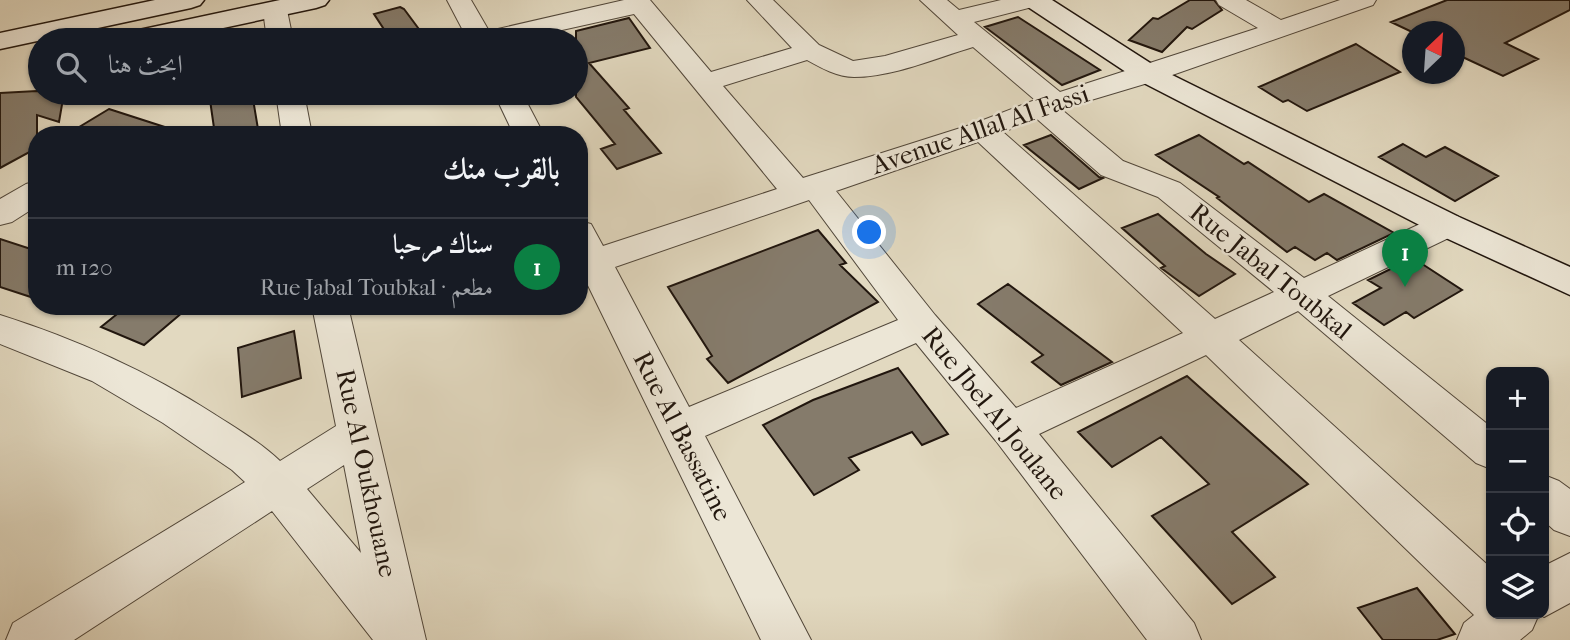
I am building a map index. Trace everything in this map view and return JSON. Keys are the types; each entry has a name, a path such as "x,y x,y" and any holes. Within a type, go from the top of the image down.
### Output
{"street":[{"path":"61,28 191,0"},
{"path":"180,28 276,5 316,0"},
{"path":"459,0 475,28"},
{"path":"759,0 810,51 834,64 860,69 975,38"},
{"name":"Rue Jabal Toubkal","path":"932,0 1048,105 1112,168 1169,190 1302,295 1486,447"},
{"path":"954,19 1033,0 1148,74 1447,225 1570,282"},
{"path":"1228,0 1281,30"},
{"name":"Avenue Allal Al Fassi","path":"588,246 805,188 1364,0"},
{"path":"531,28 638,2"},
{"name":"Rue Jbel Al Joulane","path":"638,2 706,82 805,188 1010,429 1177,640"},
{"path":"276,5 279,28"},
{"path":"0,41 28,35"},
{"path":"706,82 810,51"},
{"path":"0,68 28,62"},
{"path":"292,105 296,126"},
{"path":"514,105 524,126"},
{"path":"983,130 1486,593"},
{"path":"0,214 28,197"},
{"path":"1010,429 1447,225"},
{"name":"Rue Al Bassatine","path":"588,246 786,640"},
{"name":"Rue Al Oukhouane","path":"332,315 403,639"},
{"path":"679,429 922,325"},
{"path":"0,329 106,370 247,457 276,484 403,639"},
{"path":"30,640 358,434"},
{"path":"1549,498 1570,516"},
{"path":"1549,588 1570,575"}],"building":[{"path":"1190,0 1214,0 1222,10 1192,29 1187,27 1162,52 1129,40 1153,18 1158,19"},
{"path":"1447,0 1570,0 1570,10 1505,43 1538,59 1503,76 1465,58 1465,21 1402,21 1402,27 1391,22"},
{"path":"400,7 418,28 383,28 374,14"},
{"path":"1018,17 1100,70 1062,85 985,27"},
{"path":"629,18 650,48 589,63 629,108 624,110 661,153 617,169 601,149 615,144 583,105 588,105 588,28"},
{"path":"1356,44 1400,72 1307,111 1288,100 1283,102 1259,87"},
{"path":"28,91 28,105 62,105 59,122 37,115 37,126 28,126 28,153 0,168 0,93"},
{"path":"211,105 254,105 258,126 214,126"},
{"path":"109,109 162,126 81,126"},
{"path":"1051,135 1103,178 1079,189 1024,145"},
{"path":"1199,135 1244,164 1248,162 1309,202 1324,194 1394,233 1337,260 1327,253 1315,260 1295,247 1287,252 1217,198 1219,197 1156,155"},
{"path":"1403,144 1426,157 1445,147 1498,176 1455,201 1379,157"},
{"path":"1158,214 1235,274 1199,296 1161,268 1165,266 1122,228"},
{"path":"818,230 846,263 840,265 878,302 728,383 707,359 712,356 668,287"},
{"path":"0,239 28,248 28,296 0,287"},
{"path":"1413,258 1462,290 1414,318 1406,312 1384,325 1353,303 1381,288 1368,280"},
{"path":"1008,284 1112,362 1061,385 1032,362 1043,355 978,304"},
{"path":"116,315 179,315 144,345 101,327"},
{"path":"294,331 301,378 242,397 238,348"},
{"path":"898,368 948,434 922,445 912,432 849,458 859,470 814,495 763,425 813,400"},
{"path":"1187,376 1308,484 1232,532 1275,577 1232,604 1152,516 1209,484 1161,437 1112,467 1078,432"},
{"path":"1417,588 1455,634 1437,640 1383,640 1358,608"}],"place":[{"name":"سناك مرحبا","path":"1405,287"}]}
